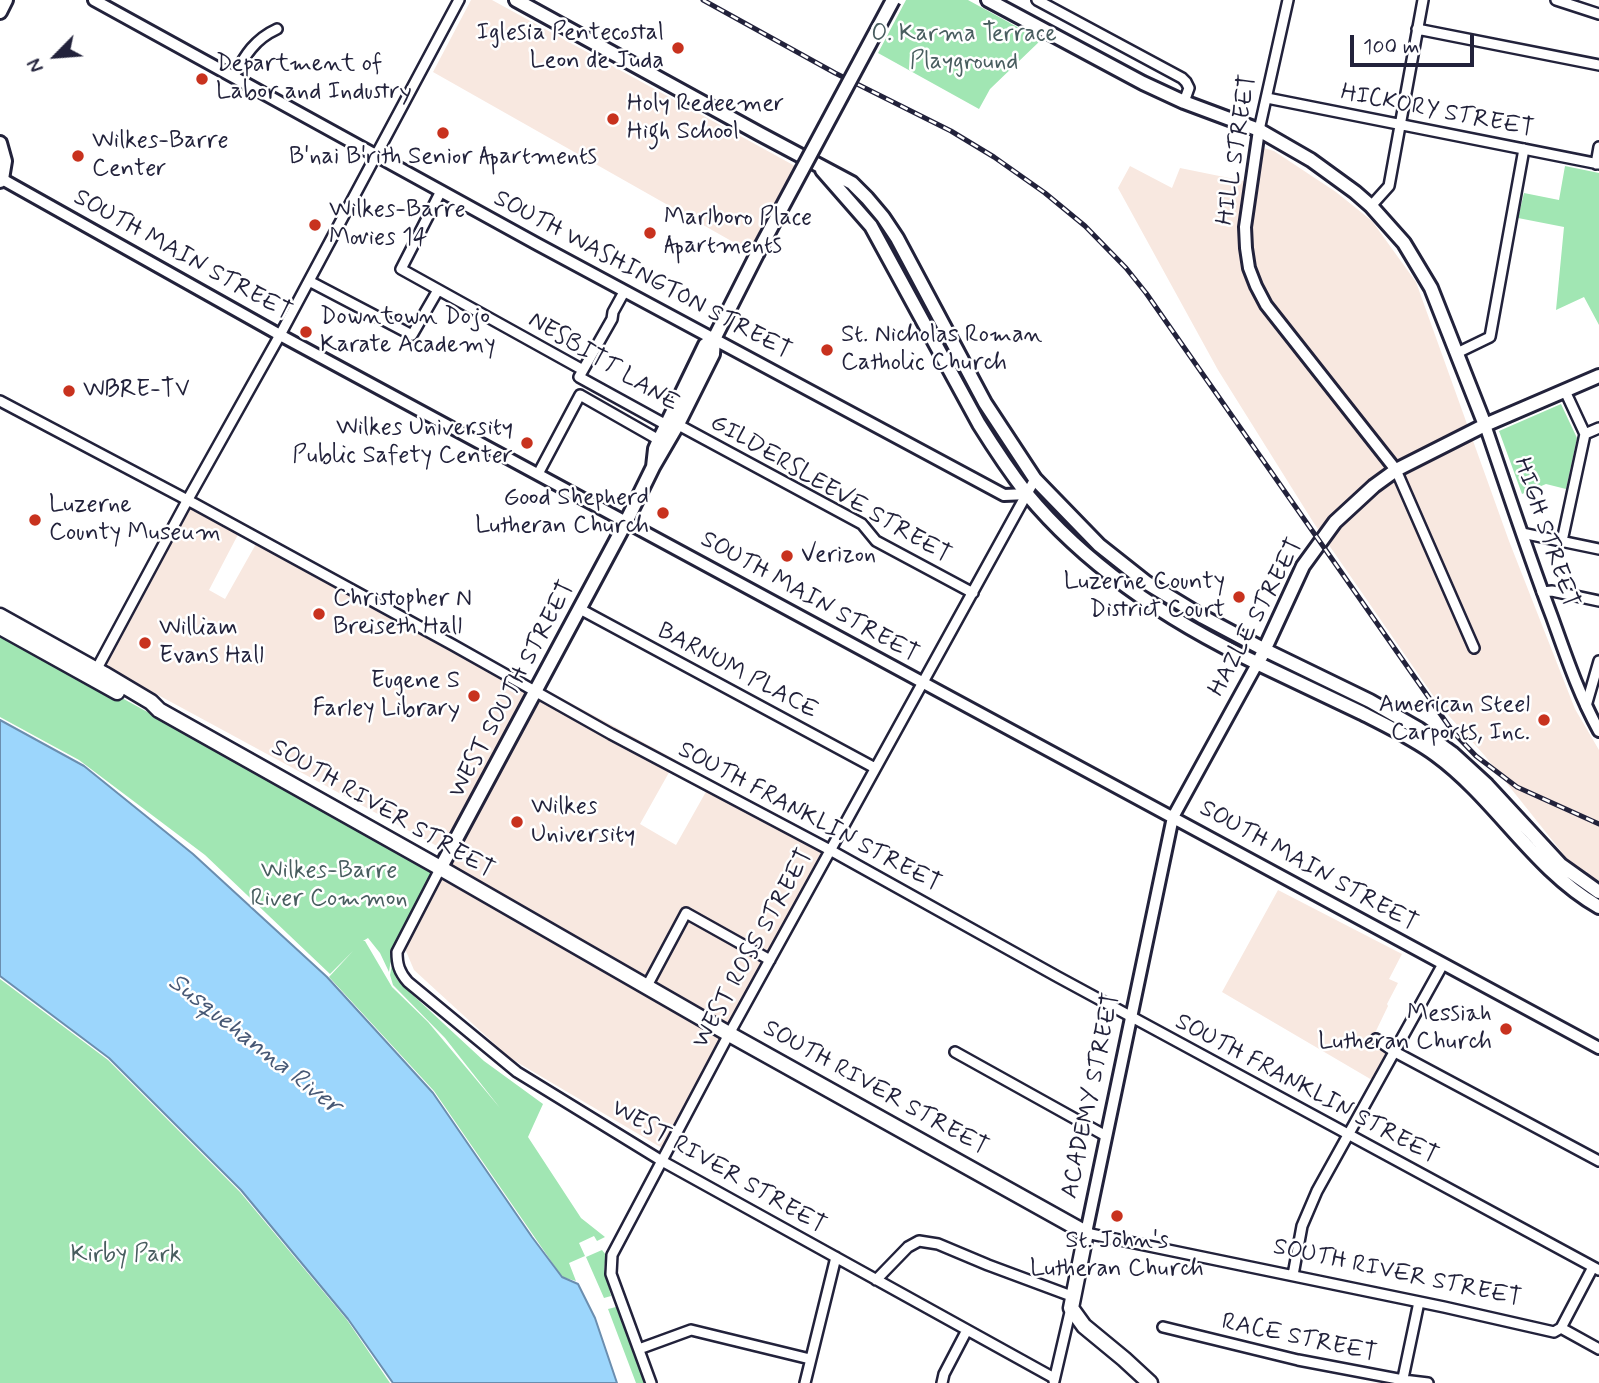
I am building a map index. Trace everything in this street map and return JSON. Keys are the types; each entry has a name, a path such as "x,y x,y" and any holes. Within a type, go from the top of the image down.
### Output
{"main road":[{"path":"0,12 6,0"},
{"path":"516,0 852,183 883,217 897,238 985,403 1035,479 1099,545 1147,583 1203,617 1370,701 1419,729 1452,753 1487,785 1561,865 1599,892"},
{"path":"653,467 705,345 714,339 893,0"},
{"path":"988,0 1098,60 1184,102 1259,130 1334,175 1371,206 1404,243 1431,288 1485,425"},
{"path":"0,143 5,161 1,180"},
{"path":"820,167 871,226 998,454 1028,494 1065,534 1102,568 1158,608 1257,664 1397,731 1438,757 1470,785 1566,884 1599,907"},
{"name":"HAZLE STREET","path":"1257,664 1300,572 1335,522 1352,505 1396,470 1485,425 1599,376"},
{"path":"653,467 659,440 672,425"},
{"name":"WEST SOUTH STREET","path":"440,869 653,467"},
{"name":"SOUTH RIVER STREET","path":"0,616 94,674"},
{"name":"SOUTH RIVER STREET","path":"0,627 151,702 159,710 729,1034 1086,1233"},
{"name":"ACADEMY STREET","path":"1073,1303 1086,1233"},
{"path":"1073,1303 1084,1326 1150,1383"}],"street":[{"name":"SOUTH WASHINGTON STREET","path":"94,0 624,292 1004,495 1028,494"},
{"path":"94,674 280,335 459,0"},
{"path":"1037,0 1182,78 1189,88 1184,102"},
{"name":"HILL STREET","path":"1288,0 1259,130 1245,227 1249,268 1266,305 1396,470"},
{"path":"1371,206 1389,186 1423,0"},
{"path":"1556,0 1599,14"},
{"path":"234,76 254,43 277,29"},
{"path":"1417,29 1599,65"},
{"name":"HICKORY STREET","path":"1267,98 1597,164"},
{"path":"1597,164 1599,147"},
{"path":"1457,353 1490,337 1524,149"},
{"name":"SOUTH MAIN STREET","path":"1,180 280,335 1599,1047"},
{"name":"NESBITT LANE","path":"441,191 401,269 583,370 579,377 672,425"},
{"path":"309,281 412,335 438,290"},
{"path":"583,370 624,292"},
{"path":"1562,541 1585,435 1565,391"},
{"path":"538,474 580,395 659,440"},
{"name":"SOUTH FRANKLIN STREET","path":"0,401 1596,1268"},
{"name":"GILDERSLEEVE STREET","path":"672,425 862,524 876,541 973,593"},
{"name":"HIGH STREET","path":"1485,425 1542,592 1586,706 1599,731"},
{"path":"1585,435 1599,428"},
{"path":"1396,470 1474,648"},
{"name":"WEST ROSS STREET","path":"651,1383 611,1274 612,1255 769,960 1035,479"},
{"path":"1522,533 1599,549"},
{"path":"1542,592 1599,601"},
{"name":"BARNUM PLACE","path":"580,609 875,768"},
{"path":"1586,706 1599,661"},
{"name":"HAZLE STREET","path":"1173,817 1257,664"},
{"name":"ACADEMY STREET","path":"1086,1233 1173,817"},
{"name":"WEST SOUTH STREET","path":"397,952 440,869"},
{"path":"647,986 686,913 769,960"},
{"name":"WEST RIVER STREET","path":"397,952 397,964 408,982 517,1072 662,1161 1054,1381"},
{"path":"1293,1275 1302,1226 1317,1191 1443,964"},
{"path":"1376,1040 1599,1161"},
{"path":"955,1052 1106,1136"},
{"name":"SOUTH RIVER STREET","path":"1086,1233 1554,1332 1561,1328"},
{"path":"876,1280 908,1247 919,1241 938,1244 1073,1303"},
{"path":"805,1383 836,1257"},
{"path":"1596,1268 1561,1328 1599,1349"},
{"path":"1403,1382 1419,1302"},
{"name":"ACADEMY STREET","path":"1054,1381 1073,1303"},
{"name":"RACE STREET","path":"1163,1327 1298,1360 1403,1382 1429,1383"},
{"path":"639,1349 691,1330 810,1359"},
{"path":"942,1383 967,1330"}],"shaded area":[{"name":"Holy Redeemer High School","path":"471,0 492,0 795,166 749,251 433,72"},
{"path":"1250,144 1274,151 1336,192 1372,221 1416,282 1509,541 1575,709 1599,750 1599,882 1568,860 1485,756 1441,707 1315,525 1218,370 1118,188 1130,166 1172,188 1180,168 1244,181"},
{"name":"Wilkes University","path":"191,498 243,525 209,590 225,599 261,535 676,760 640,824 676,845 712,781 828,842 662,1148 510,1058 414,970 400,937 448,852 99,663"},
{"path":"1278,890 1402,954 1389,979 1398,983 1375,1033 1392,1042 1372,1080 1222,992"}],"green space":[{"name":"O. Karma Terrace Playground","path":"906,0 968,0 1041,40 990,89 979,109 878,53"},
{"path":"1565,166 1599,173 1599,325 1584,297 1556,310 1564,227 1518,218 1524,193 1559,200"},
{"path":"1561,404 1577,438 1566,489 1546,484 1522,494 1499,431"},
{"name":"Wilkes-Barre River Common","path":"0,631 430,870 431,877 395,947 389,972 380,953 368,938 363,941 392,987 428,1022 500,1108 445,1038 393,985 390,975 392,964 396,978 402,985 484,1061 543,1104 528,1137 581,1218 605,1237 597,1241 594,1236 579,1243 585,1256 569,1263 576,1281 562,1277 434,1091 329,977 353,951 330,974 205,855 79,760 0,717"},
{"name":"Kirby Park","path":"0,979 108,1060 240,1192 347,1320 390,1383 0,1383"},
{"path":"602,1250 606,1255 604,1269 611,1296 604,1298 586,1257"},
{"path":"616,1307 644,1383 636,1383 608,1309"}],"water":[{"name":"Susquehanna River","path":"0,720 84,766 193,854 327,977 433,1093 562,1277 578,1284 595,1318 617,1383 393,1383 348,1319 241,1190 109,1058 0,976"}],"railway":[{"path":"703,0 835,73 951,131 1045,193 1085,226 1146,293 1453,732 1476,756 1517,787 1599,824"}],"place":[{"name":"Iglesia Pentecostal Leon de Juda","path":"678,48"},
{"name":"Department of Labor and Industry","path":"202,79"},
{"name":"Holy Redeemer High School","path":"613,119"},
{"name":"B'nai B'rith Senior Apartments","path":"443,133"},
{"name":"Wilkes-Barre Center","path":"78,156"},
{"name":"Wilkes-Barre Movies 14","path":"315,225"},
{"name":"Marlboro Place Apartments","path":"650,233"},
{"name":"Downtown Dojo Karate Academy","path":"306,332"},
{"name":"St. Nicholas Roman Catholic Church","path":"827,350"},
{"name":"WBRE-TV","path":"69,391"},
{"name":"Wilkes University Public Safety Center","path":"527,443"},
{"name":"Good Shepherd Lutheran Church","path":"663,513"},
{"name":"Luzerne County Museum","path":"35,520"},
{"name":"Verizon","path":"787,556"},
{"name":"Luzerne County District Court","path":"1239,597"},
{"name":"Christopher N Breiseth Hall","path":"319,614"},
{"name":"William Evans Hall","path":"145,643"},
{"name":"Eugene S Farley Library","path":"474,696"},
{"name":"American Steel Carports, Inc.","path":"1544,720"},
{"name":"Wilkes University","path":"517,822"},
{"name":"Messiah Lutheran Church","path":"1506,1029"},
{"name":"St. John's Lutheran Church","path":"1117,1216"}]}
